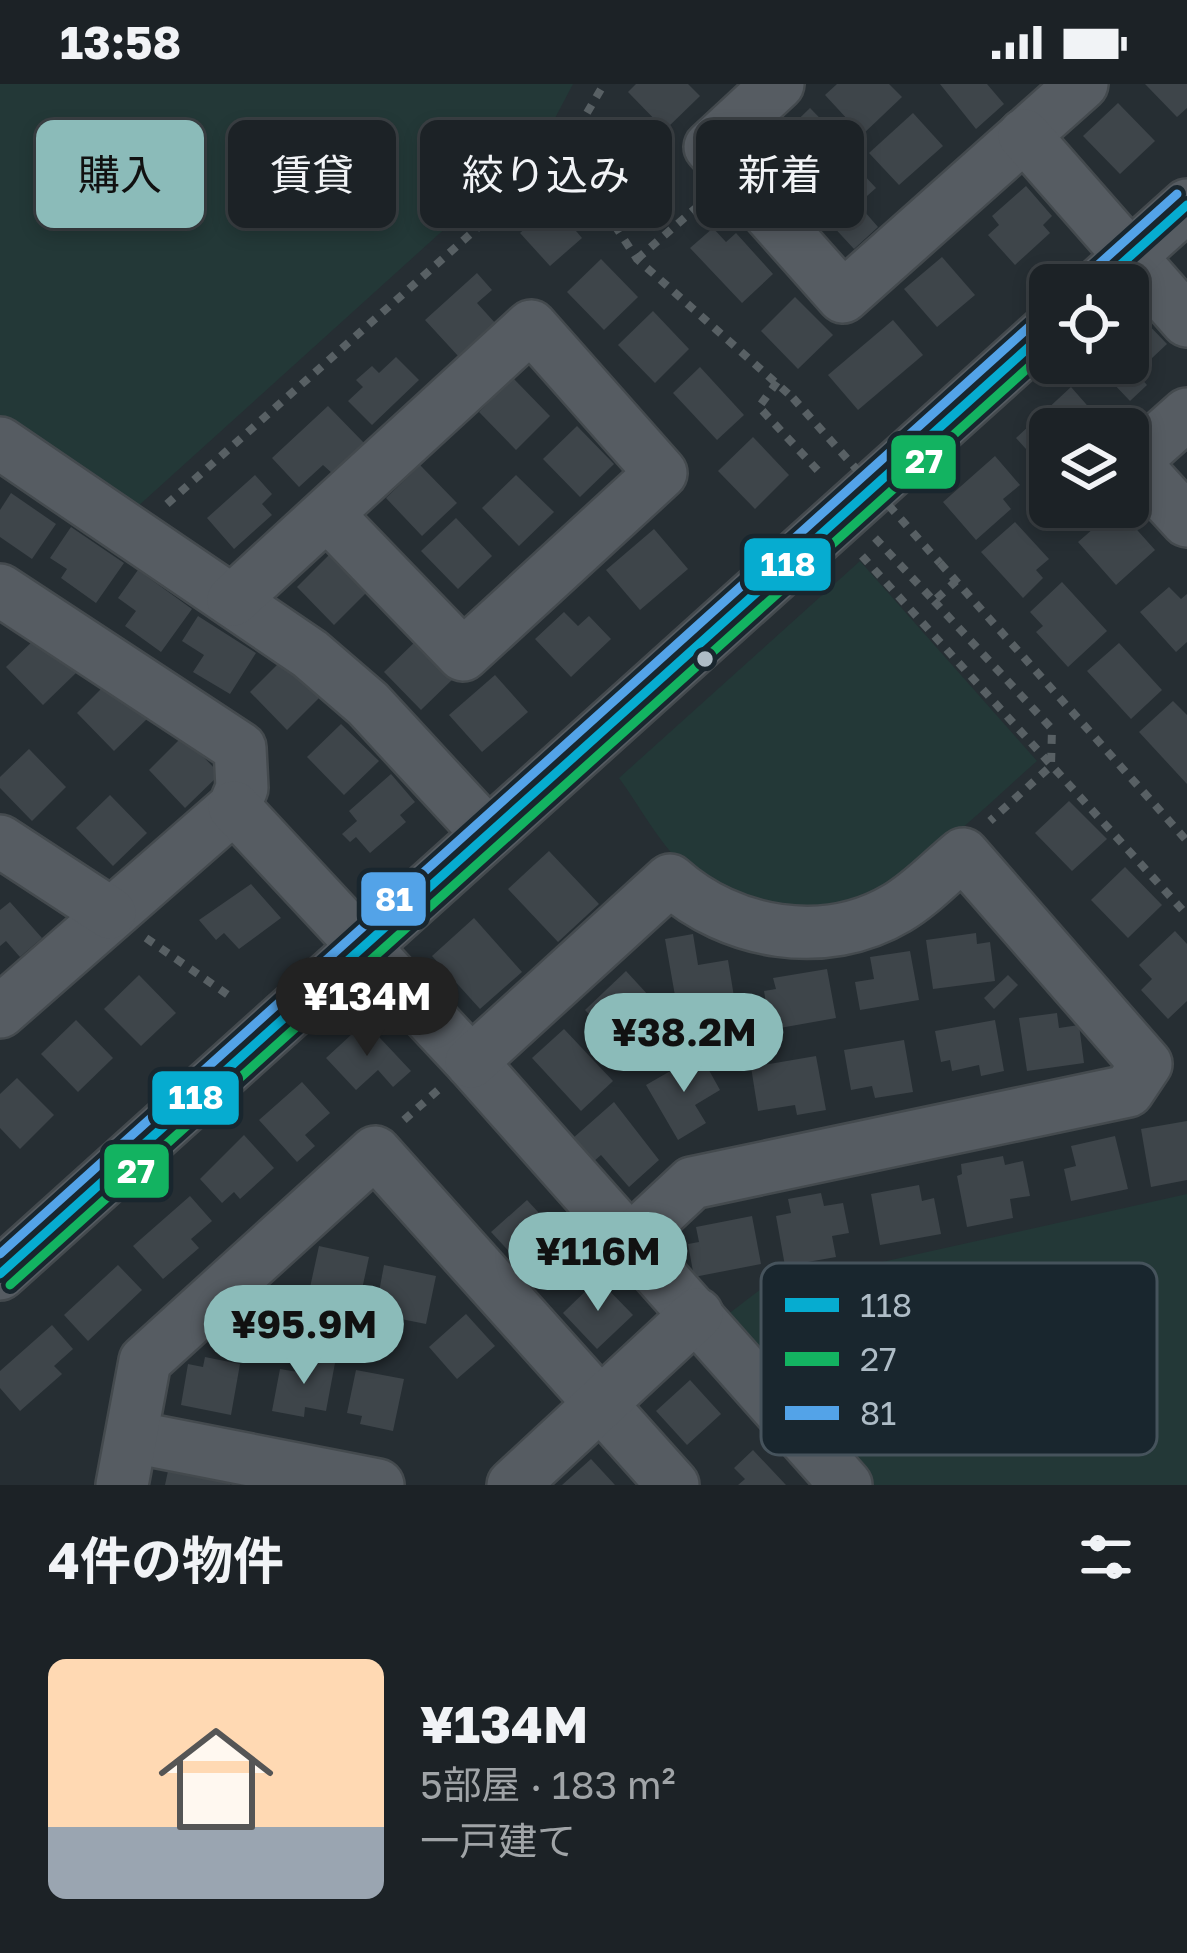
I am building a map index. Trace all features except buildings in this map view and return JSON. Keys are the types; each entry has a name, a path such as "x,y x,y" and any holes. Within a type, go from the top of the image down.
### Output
{"street":[{"path":"739,120 778,84"},
{"path":"781,228 843,297 1082,84"},
{"path":"1024,136 1110,264"},
{"path":"1121,264 1187,205"},
{"path":"1149,294 1187,321"},
{"path":"233,600 531,326 661,473 463,655 327,514"},
{"path":"0,1274 1029,347"},
{"path":"1187,414 1133,462 1187,521"},
{"path":"0,443 233,600 368,704 487,833"},
{"path":"0,590 240,748 242,788 234,807 0,1012"},
{"path":"234,807 471,1061 761,1387"},
{"path":"0,841 110,913"},
{"path":"471,1061 670,880 696,904 742,924 798,934 846,928 897,908 963,854 1146,1064 1128,1090 692,1183 629,1242"},
{"path":"378,1485 128,1461 145,1361 375,1152 673,1485"},
{"path":"513,1485 697,1314"},
{"path":"820,1455 846,1485"}],"path":[{"path":"583,120 604,84"},
{"path":"637,259 696,209"},
{"path":"135,532 477,228"},
{"path":"617,228 637,259 793,398 1187,842"},
{"path":"778,382 759,407 823,476"},
{"path":"874,537 1052,729 1051,766 975,834 963,854"},
{"path":"858,551 1187,915"},
{"path":"934,602 956,581"},
{"path":"110,913 231,997"},
{"path":"375,1152 471,1061"}],"green space":[{"path":"0,84 573,84 554,120 420,120 420,228 446,228 136,508 0,417"},
{"path":"860,561 1037,761 963,828 883,885 841,903 796,909 749,902 687,869 619,778"},
{"path":"1187,1194 1187,1485 869,1485 843,1455 1157,1455 1157,1263 878,1263"},
{"path":"761,1289 761,1361 723,1318"}],"transit line":[{"name":"81","path":"1099,264 1177,194"},
{"name":"118","path":"1121,264 1187,205"},
{"name":"81","path":"0,1254 1029,327"},
{"name":"118","path":"0,1274 1029,347"},
{"name":"27","path":"10,1285 1029,367"}]}
